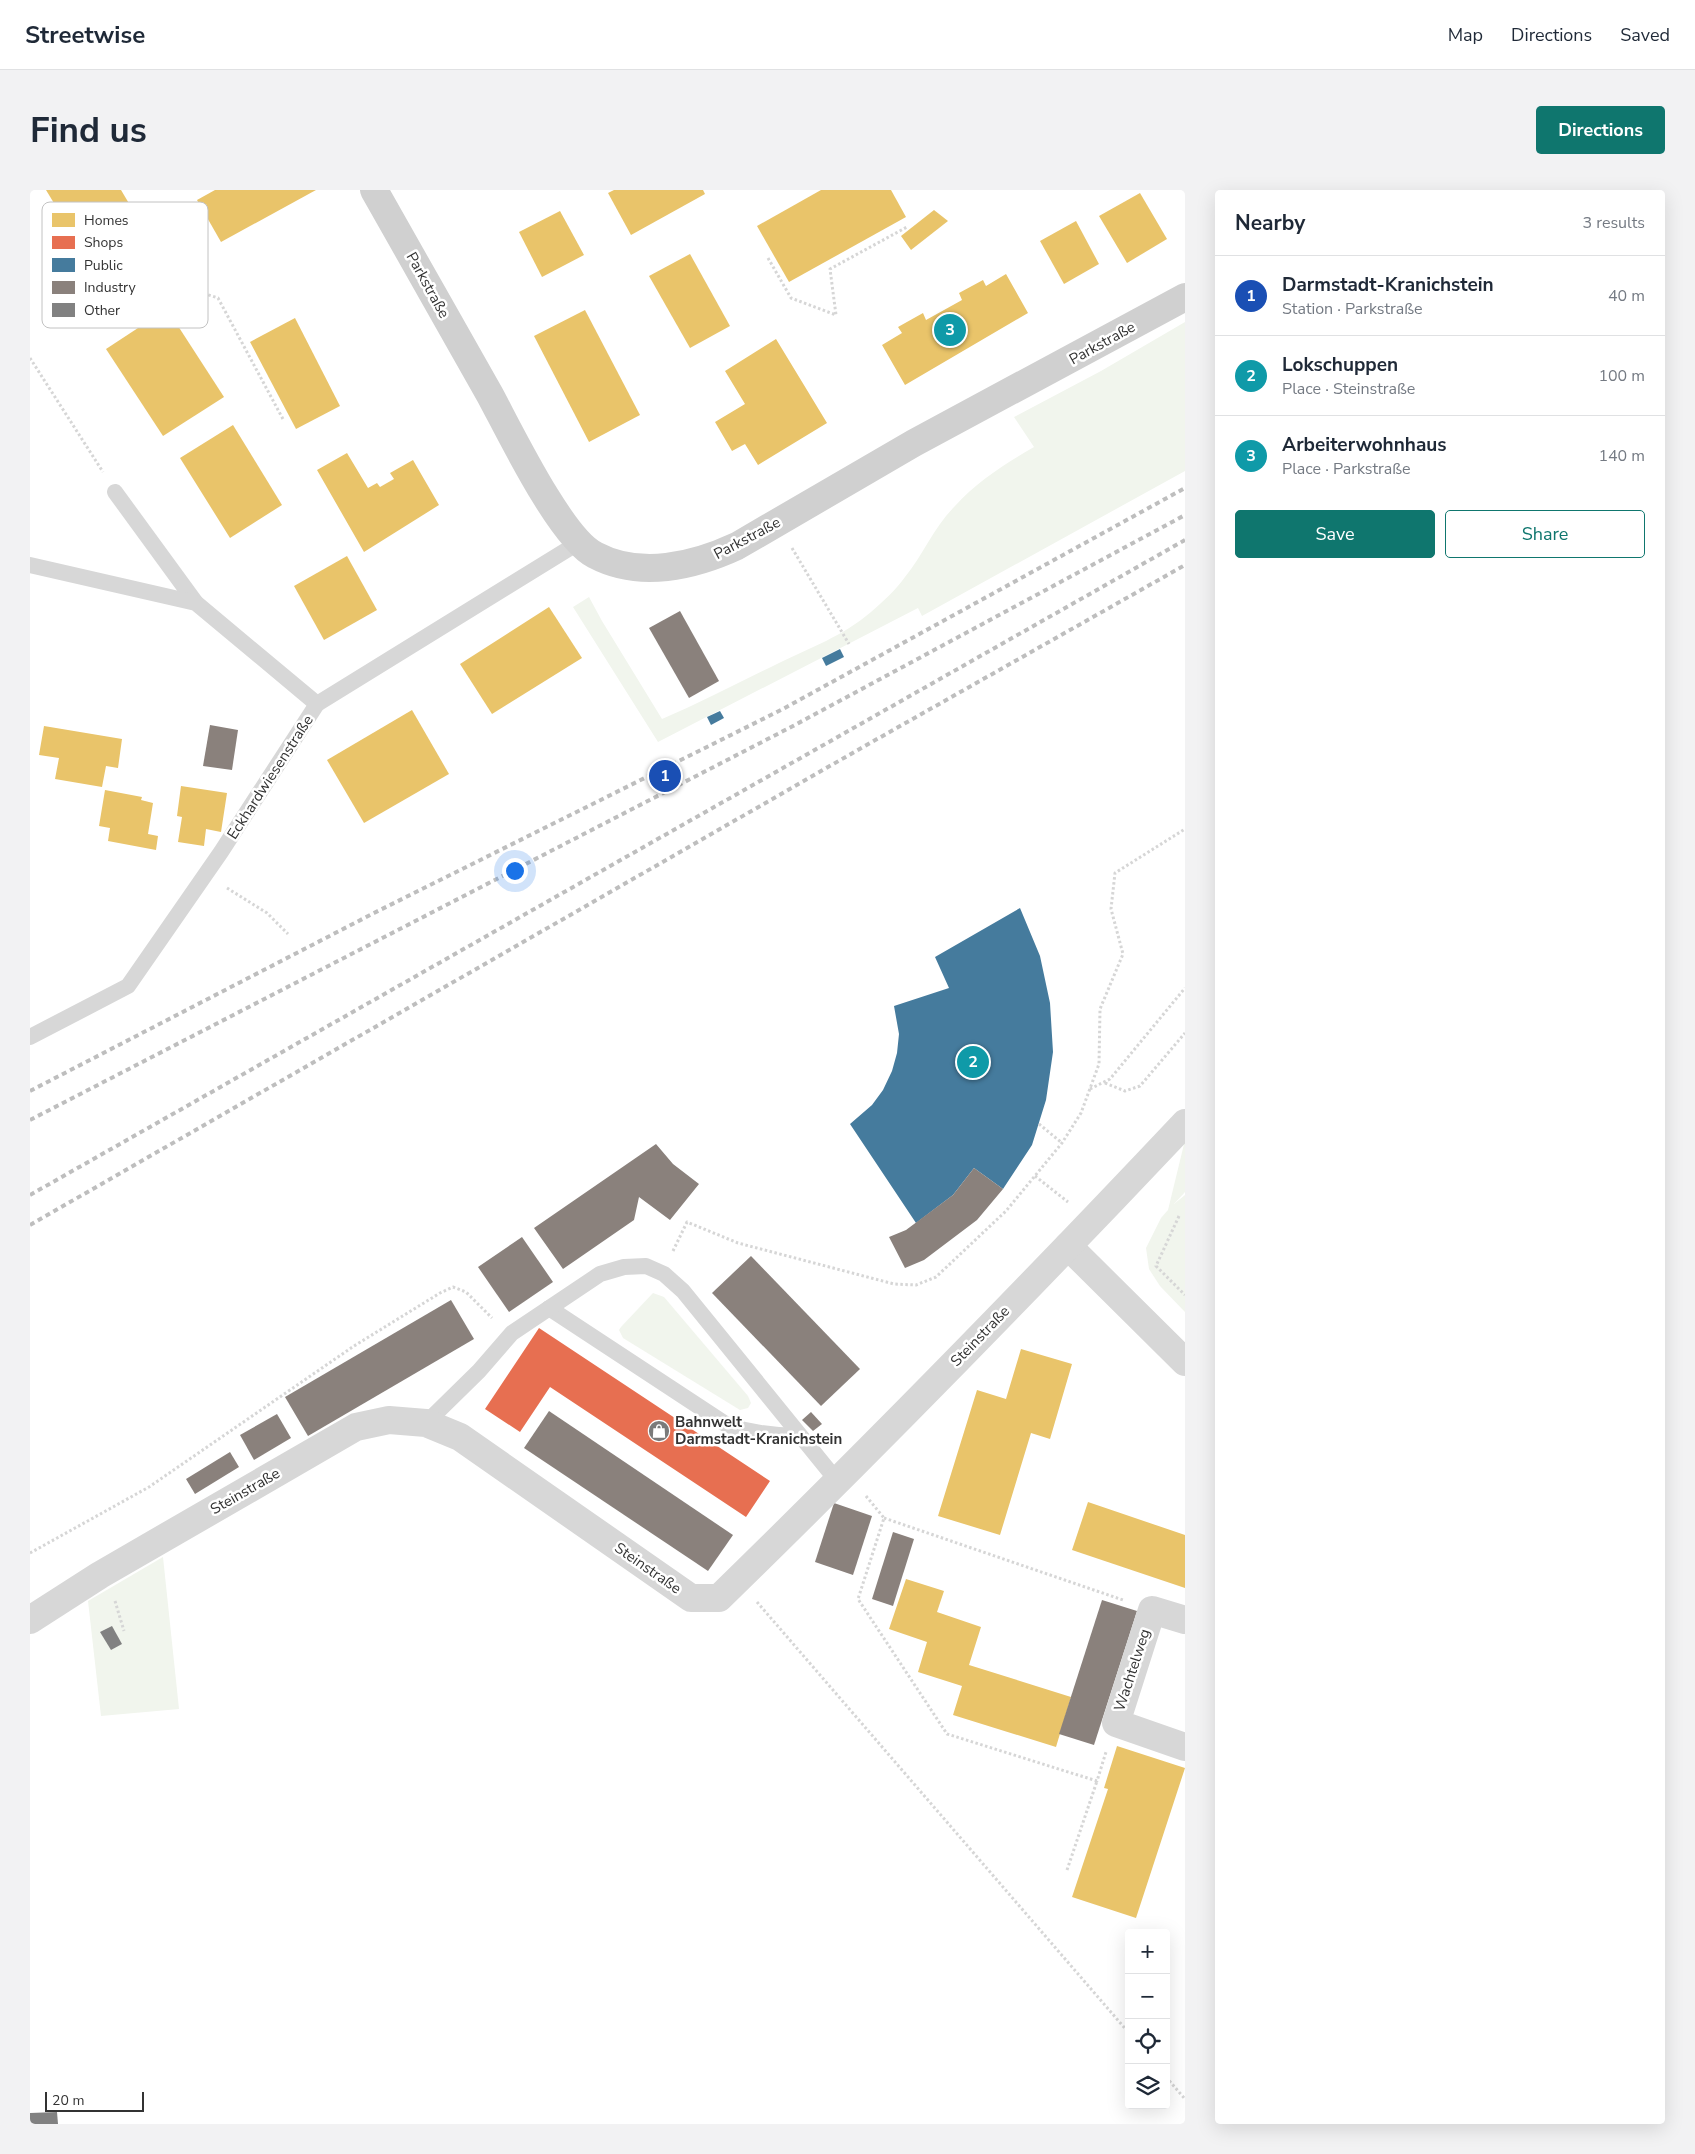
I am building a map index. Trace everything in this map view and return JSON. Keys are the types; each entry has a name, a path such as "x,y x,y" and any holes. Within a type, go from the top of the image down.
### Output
{"street":[{"name":"Parkstraße","path":"374,190 558,515 578,543 594,555 633,567 670,567 714,557 777,523 914,443 1185,298"},
{"name":"Steinstraße","path":"30,1620 100,1575 356,1427 389,1420 426,1423 460,1437 691,1598 719,1598 843,1478 1185,1123"},
{"path":"1068,1246 1185,1362"},
{"name":"Wachtelweg","path":"1185,1620 1152,1610 1116,1723 1185,1747"}],"lane":[{"path":"115,492 196,603 317,704"},
{"name":"Eckhardwiesenstraße","path":"30,1037 128,986 207,873 317,704 578,543"},
{"path":"30,565 196,603"},
{"path":"426,1423 479,1371 512,1333 600,1274 624,1267 646,1266 664,1274 683,1291 800,1436 843,1478"},
{"path":"549,1308 727,1425 767,1435 800,1436"}],"path":[{"path":"768,258 792,298 836,315 830,270 907,227"},
{"path":"208,295 218,298 284,421"},
{"path":"30,358 115,492"},
{"path":"777,523 849,644"},
{"path":"664,1274 687,1222 738,1243 894,1284 916,1285 936,1277 1006,1211 1062,1142 1081,1113 1099,1064 1100,1009 1123,954 1111,909 1115,874 1185,828"},
{"path":"207,873 244,900 267,913 288,934"},
{"path":"1090,1089 1110,1080 1185,988"},
{"path":"1105,1082 1125,1091 1140,1086 1185,1033"},
{"path":"1039,1124 1062,1142"},
{"path":"1034,1176 1068,1202"},
{"path":"1179,1216 1156,1266 1185,1295"},
{"path":"30,1553 149,1487 354,1346 440,1293 454,1287 466,1292 491,1317 512,1333"},
{"path":"843,1478 884,1518 1152,1610"},
{"path":"884,1518 858,1599 947,1734 1097,1781"},
{"path":"719,1598 755,1599 1125,2029"},
{"path":"1068,1870 1116,1723"},
{"path":"1170,2082 1185,2099"}],"shaded area":[{"path":"1185,322 1185,471 922,616 918,608 658,742 573,607 589,597 662,719 692,706 826,641 849,628 871,612 901,582 941,523 964,497 992,474 1034,447 1014,417 1101,371"},
{"path":"1185,1140 1185,1192 1174,1204 1185,1195 1185,1312 1160,1286 1149,1269 1146,1248 1161,1218 1168,1210"},
{"path":"653,1293 664,1297 748,1396 751,1403 748,1408 740,1410 623,1338 619,1330 621,1327"},
{"path":"163,1557 179,1709 101,1716 88,1601"}],"building: Homes":[{"path":"46,190 121,190 128,202 53,202"},
{"path":"215,190 316,190 221,242 208,219 208,202 198,202 197,200"},
{"path":"614,190 703,190 705,194 631,235 608,193"},
{"path":"821,190 891,190 906,217 789,282 757,226"},
{"path":"1140,193 1167,239 1127,263 1099,216"},
{"path":"934,210 948,221 911,250 901,236"},
{"path":"560,211 584,255 542,277 519,232"},
{"path":"1076,221 1099,264 1064,284 1040,241"},
{"path":"690,254 730,326 690,348 649,276"},
{"path":"1006,274 1028,313 905,385 882,345 902,333 898,327 923,313 926,320 962,300 959,293 983,280 986,286"},
{"path":"585,310 640,415 589,442 534,336"},
{"path":"295,318 340,406 296,429 250,342"},
{"path":"138,328 179,328 224,397 163,436 106,349"},
{"path":"776,339 827,423 758,465 745,444 732,451 715,422 745,404 725,371"},
{"path":"233,425 282,505 230,538 180,458"},
{"path":"347,453 368,488 377,483 380,487 394,479 390,473 413,460 439,505 364,552 317,470"},
{"path":"347,556 377,610 324,640 294,586"},
{"path":"549,607 582,658 492,714 460,664"},
{"path":"412,710 449,774 364,823 327,760"},
{"path":"44,726 122,739 118,768 106,766 102,787 55,779 59,758 39,755"},
{"path":"181,786 227,793 221,832 206,829 204,846 178,842 182,817 177,816"},
{"path":"105,790 142,797 141,800 153,803 148,834 158,836 156,850 108,841 110,828 99,826"},
{"path":"1021,1349 1072,1364 1050,1439 1031,1433 1000,1535 938,1516 977,1390 1006,1399"},
{"path":"1088,1502 1185,1535 1185,1588 1072,1550"},
{"path":"906,1579 944,1591 937,1612 981,1627 969,1665 1071,1697 1056,1747 953,1715 962,1686 918,1672 927,1642 889,1629"},
{"path":"1117,1746 1185,1768 1136,1918 1072,1897 1108,1789 1104,1788"}],"building: Shops":[{"path":"539,1328 770,1481 746,1517 550,1387 520,1432 485,1409"}],"building: Public":[{"path":"840,649 844,657 826,666 822,658"},
{"path":"720,711 724,718 711,725 707,717"},
{"path":"1020,908 1040,956 1050,1003 1053,1052 1046,1100 1032,1145 1003,1189 974,1168 953,1195 916,1223 850,1124 872,1105 883,1090 892,1071 897,1053 899,1034 894,1006 949,988 935,957"}],"building: Industry":[{"path":"680,611 719,681 689,698 649,628"},
{"path":"210,725 238,730 232,770 203,766"},
{"path":"656,1144 673,1164 699,1184 670,1220 639,1197 634,1220 563,1269 534,1228"},
{"path":"974,1168 1003,1189 977,1220 924,1260 905,1268 889,1237 906,1230 953,1195"},
{"path":"522,1237 553,1282 509,1312 478,1267"},
{"path":"751,1256 860,1369 821,1406 712,1293"},
{"path":"451,1300 474,1339 308,1436 285,1397"},
{"path":"549,1411 733,1535 708,1571 524,1448"},
{"path":"811,1412 822,1424 813,1431 802,1420"},
{"path":"277,1414 291,1438 254,1460 240,1435"},
{"path":"230,1452 239,1467 195,1494 186,1479"},
{"path":"834,1503 872,1516 853,1575 815,1562"},
{"path":"893,1532 914,1539 893,1606 872,1599"},
{"path":"1102,1600 1137,1611 1094,1745 1059,1734"}],"building: Other":[{"path":"112,1626 122,1644 111,1650 100,1632"},
{"path":"57,2112 58,2124 30,2124 30,2113"}],"railway":[{"path":"30,1091 374,913 781,710 1185,488"},
{"path":"30,1120 793,726 1185,515"},
{"path":"30,1195 1185,540"},
{"path":"30,1225 856,751 1185,565"}],"place":[{"name":"Arbeiterwohnhaus","path":"950,330"},
{"name":"Darmstadt-Kranichstein","path":"665,776"},
{"name":"Lokschuppen","path":"973,1062"},
{"name":"Bahnwelt Darmstadt-Kranichstein","path":"659,1431"}]}
